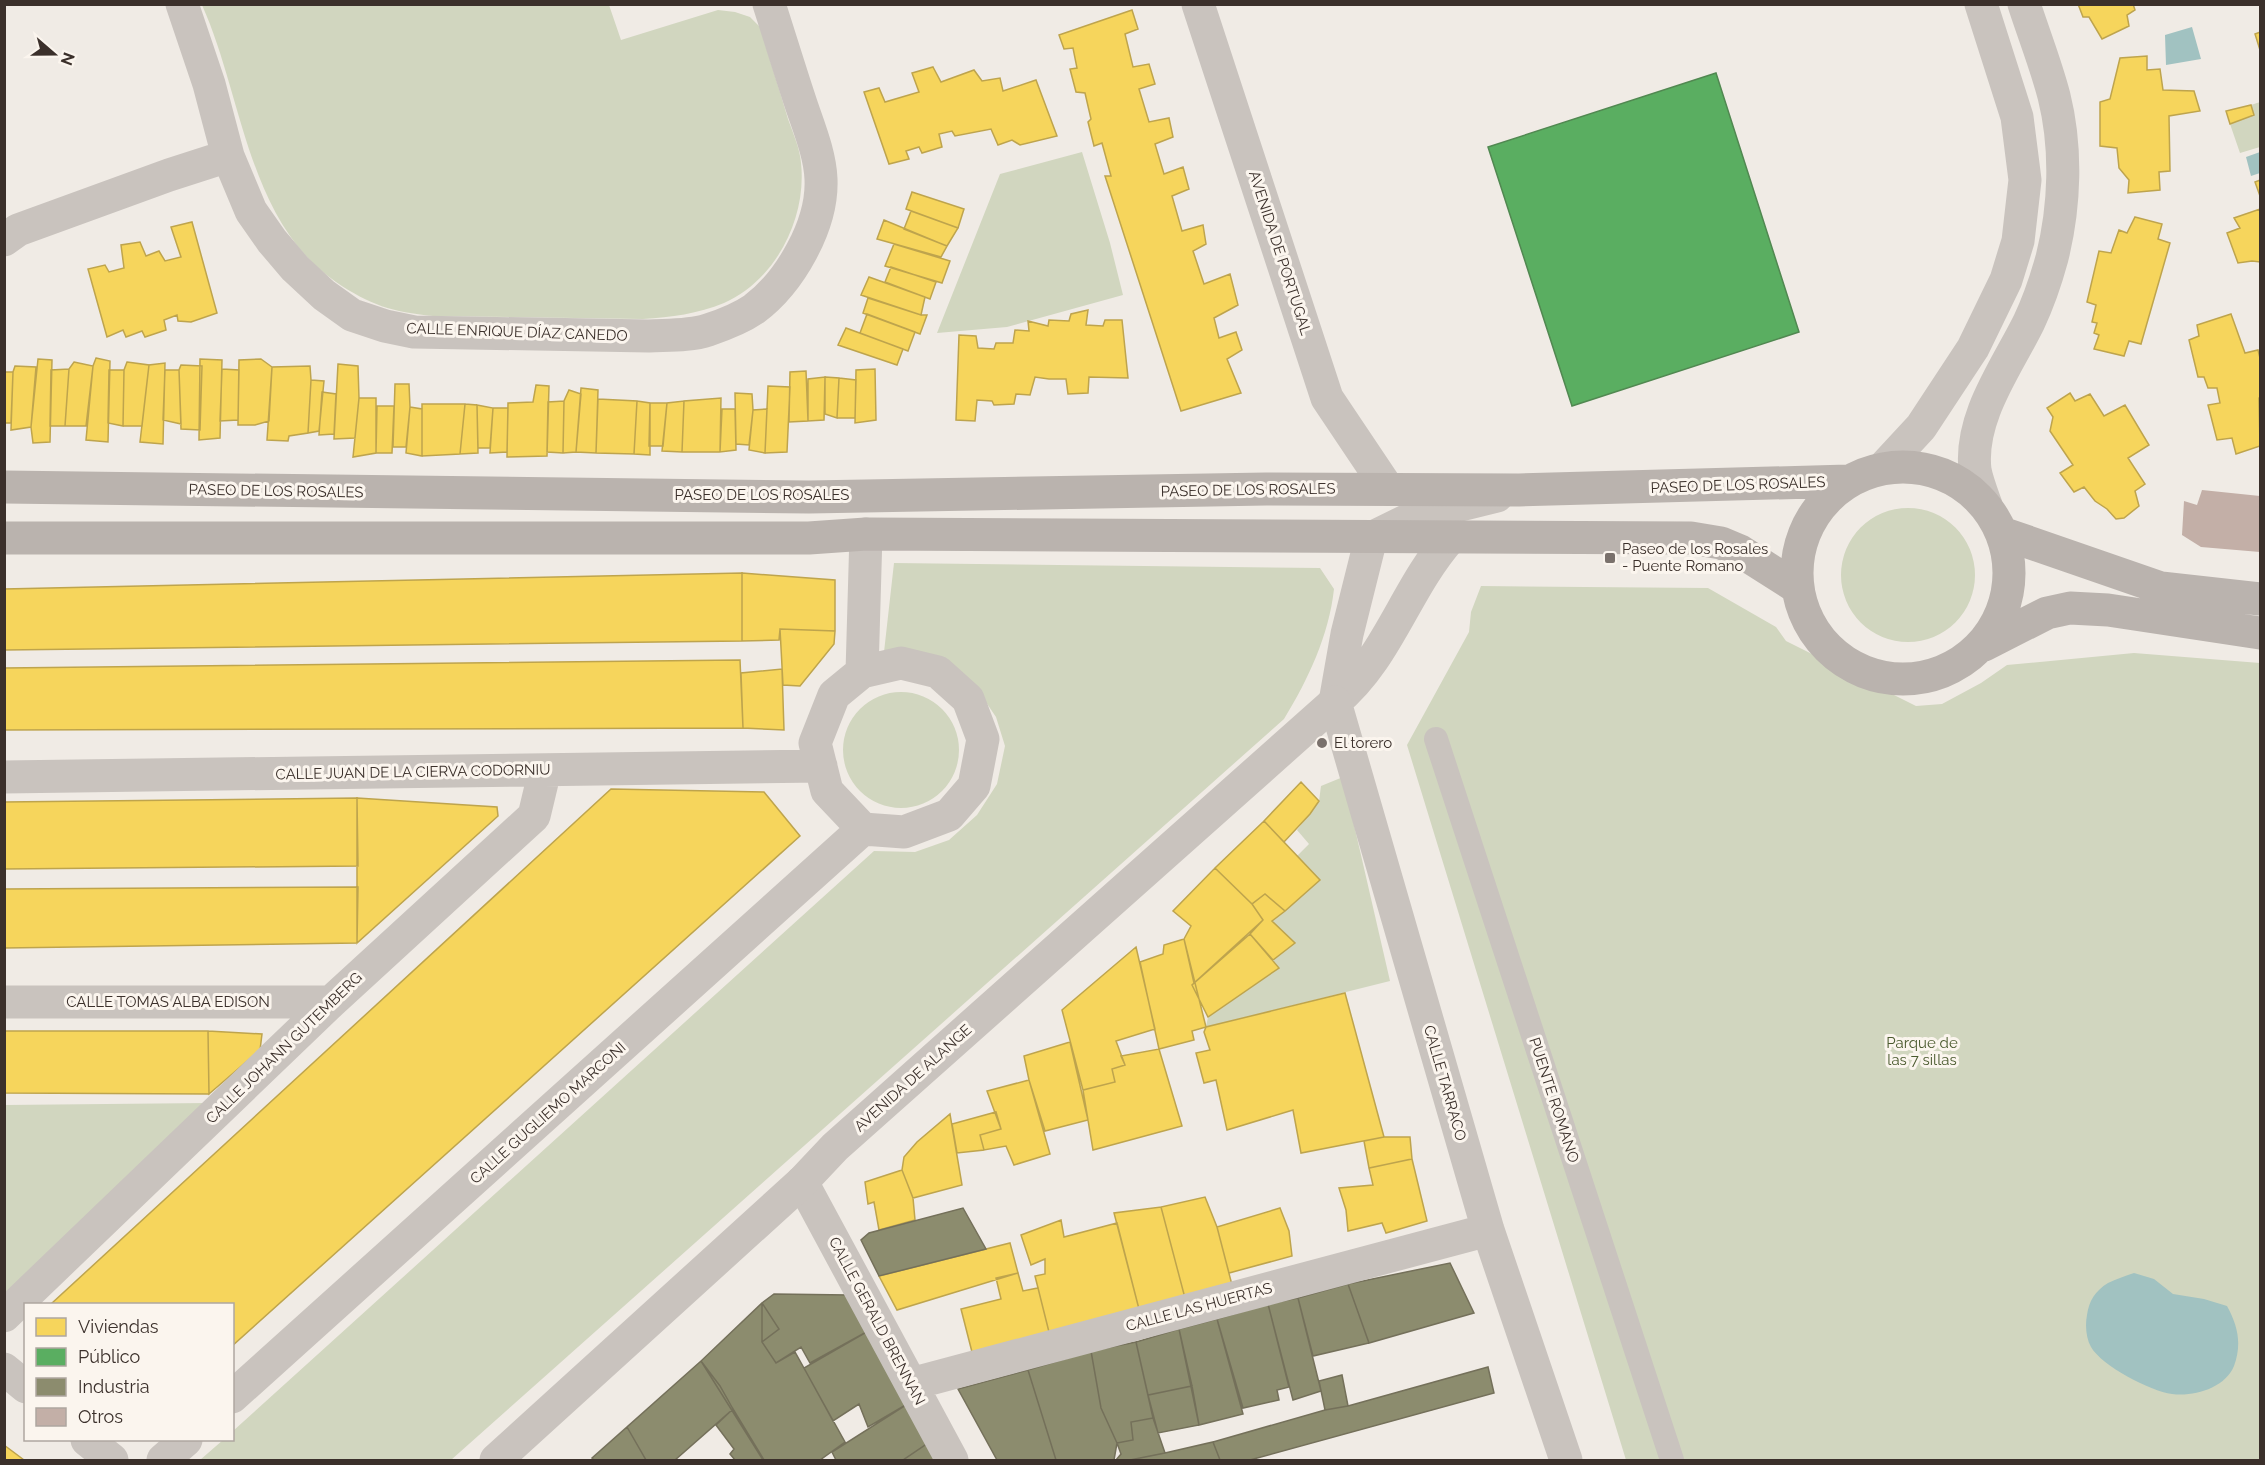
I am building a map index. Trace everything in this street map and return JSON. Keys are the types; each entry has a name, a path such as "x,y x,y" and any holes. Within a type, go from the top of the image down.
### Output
{"main road":[{"path":"1980,648 2001,617 2009,593 2010,569 2002,533 1986,505 1957,481 1929,469 1883,468 1848,481 1825,499 1804,530 1797,553 1798,588 1807,619 1821,640 1845,664 1879,678 1917,680 1953,668 1980,648 2047,612 2070,608 2108,610 2155,619 2260,633"},
{"name":"PASEO DE LOS ROSALES","path":"4,488 797,497 1266,489 1519,490 1848,481"},
{"path":"2002,533 2161,588 2260,599"},
{"name":"PASEO DE LOS ROSALES","path":"4,538 808,538 866,534 1691,538 1721,543 1740,551 1798,588"}],"street":[{"name":"CALLE ENRIQUE DÍAZ CANEDO","path":"182,4 206,73 228,156 251,211 272,242 324,295 352,315 414,332 649,336 684,335 707,331 753,310 790,268 808,239 819,208 821,179 816,150 769,4"},
{"name":"AVENIDA DE PORTUGAL","path":"1198,4 1328,398 1388,489"},
{"path":"1883,468 1921,427 1973,348 2006,280 2018,241 2025,180 2017,117 1981,4"},
{"path":"1986,505 1976,470 1976,439 1983,414 2042,291 2053,256 2060,213 2063,173 2061,138 2054,97 2024,4"},
{"path":"4,240 18,230 228,156"},
{"name":"PASEO DE LOS ROSALES","path":"1371,538 1416,516 1519,490"},
{"path":"862,672 866,534"},
{"path":"1335,702 1347,634 1371,538"},
{"name":"AVENIDA DE ALANGE","path":"496,1461 802,1182 835,1148 1335,702 1362,675 1383,646 1432,558 1450,538"},
{"path":"901,663 938,672 968,699 983,739 974,786 949,815 904,832 863,829 827,791 815,743 834,695 862,672 901,663"},
{"name":"CALLE TARRACO","path":"1335,702 1488,1230 1566,1461"},
{"name":"PUENTE ROMANO","path":"1436,739 1672,1461"},
{"name":"CALLE JUAN DE LA CIERVA CODORNIU","path":"4,777 821,766"},
{"name":"CALLE JOHANN GUTEMBERG","path":"4,1316 331,1002 534,816 545,770"},
{"name":"CALLE GUGLIEMO MARCONI","path":"234,1395 863,829"},
{"name":"CALLE TOMAS ALBA EDISON","path":"4,1002 331,1002"},
{"name":"CALLE GERALD BRENNAN","path":"802,1182 952,1461"},
{"name":"CALLE LAS HUERTAS","path":"911,1384 1488,1230"},
{"path":"4,1369 24,1385"},
{"path":"88,1441 112,1461"},
{"path":"162,1461 185,1441"}],"green space":[{"path":"202,5 609,5 621,40 718,10 750,17 760,27 799,152 802,184 793,225 773,263 742,293 714,307 684,314 643,319 433,316 405,312 371,302 336,282 306,256 283,226 265,192 251,155 216,41"},
{"path":"2260,102 2260,147 2240,153 2230,124 2254,115 2251,105"},
{"path":"1082,152 1110,243 1123,295 1007,327 937,333 1000,174"},
{"path":"1908,508 1934,513 1955,528 1970,549 1975,575 1970,601 1955,622 1934,637 1908,642 1882,637 1861,622 1846,601 1841,575 1846,549 1861,528 1882,513"},
{"path":"894,563 1320,568 1334,589 1327,623 1316,657 1284,719 451,1460 200,1460 222,1441 234,1441 234,1430 874,851 915,852 949,840 977,815 997,784 1005,746 996,717 973,683 884,652"},
{"name":"Parque de las 7 sillas","path":"1481,586 1708,588 1776,627 1786,641 1916,706 1942,704 1981,683 2007,665 2134,653 2260,663 2260,1460 1626,1460 1407,745 1469,632 1471,612"},
{"path":"901,692 923,697 942,709 954,728 959,750 954,772 942,791 923,803 901,808 879,803 860,791 848,772 843,750 848,728 860,709 879,697"},
{"path":"1343,777 1390,981 1206,1027 1208,1017 1279,968 1273,960 1294,943 1272,921 1319,880 1297,856 1309,844 1297,830 1319,801 1321,786"},
{"path":"208,1103 5,1295 5,1105"}],"water":[{"path":"2192,27 2201,59 2166,65 2165,35"},
{"path":"2260,152 2260,173 2251,176 2246,157"},
{"path":"2134,1273 2154,1279 2173,1294 2204,1299 2227,1306 2236,1328 2238,1350 2234,1366 2224,1380 2208,1389 2190,1394 2163,1392 2127,1376 2105,1362 2091,1347 2086,1331 2086,1319 2091,1301 2096,1293 2108,1283"}],"building: Viviendas":[{"path":"2078,4 2133,4 2135,10 2127,15 2129,26 2102,39 2089,17 2083,17"},
{"path":"1132,10 1138,29 1125,34 1133,67 1149,64 1155,84 1139,89 1149,122 1169,118 1173,137 1155,144 1164,174 1183,167 1189,189 1172,196 1182,231 1203,225 1206,244 1193,251 1204,284 1230,274 1238,305 1214,318 1219,338 1236,332 1242,350 1227,359 1241,393 1181,411 1105,176 1111,176 1102,143 1094,146 1088,122 1091,119 1085,93 1076,92 1070,69 1077,68 1073,48 1064,49 1059,35"},
{"path":"2260,32 2260,50 2255,34"},
{"path":"2147,56 2147,70 2160,69 2163,90 2194,91 2200,111 2169,116 2170,171 2159,172 2160,190 2128,193 2129,180 2119,168 2117,148 2100,146 2100,102 2110,99 2120,58"},
{"path":"933,67 941,82 974,70 982,81 1000,78 1003,91 1036,80 1057,136 1020,145 1012,140 998,145 991,129 955,136 952,131 939,134 942,147 922,153 919,147 906,151 909,159 889,164 864,92 879,88 885,102 919,92 912,73"},
{"path":"2251,105 2254,115 2230,124 2226,111"},
{"path":"2260,180 2260,196 2255,182"},
{"path":"912,192 964,209 958,228 906,209"},
{"path":"2260,209 2260,262 2238,263 2227,233 2240,228 2234,218"},
{"path":"911,211 958,228 947,246 904,229"},
{"path":"2135,217 2162,224 2158,239 2170,243 2141,344 2129,341 2124,356 2094,349 2099,335 2094,333 2097,323 2092,322 2096,305 2087,302 2099,251 2111,253 2119,230 2127,233"},
{"path":"884,220 947,246 941,257 877,239"},
{"path":"192,222 217,313 191,322 178,321 177,315 164,320 166,330 145,337 142,331 126,337 123,330 107,337 88,269 105,265 109,272 124,268 121,245 140,242 146,256 159,251 165,261 181,257 171,227"},
{"path":"894,244 950,261 942,283 885,266"},
{"path":"891,267 936,282 930,299 885,282"},
{"path":"869,277 925,297 921,315 861,295"},
{"path":"868,298 927,315 920,334 863,313"},
{"path":"1088,310 1086,325 1103,326 1105,320 1122,320 1128,378 1089,377 1088,393 1068,394 1066,379 1035,377 1030,395 1016,394 1014,404 994,405 992,401 977,400 975,421 956,420 959,335 976,336 978,348 994,349 996,343 1013,343 1015,330 1029,331 1028,321 1048,326 1049,320 1069,321 1071,314"},
{"path":"867,314 915,332 908,351 860,333"},
{"path":"2231,314 2245,353 2258,350 2260,358 2260,446 2236,454 2232,438 2217,440 2208,405 2220,403 2217,388 2208,388 2204,377 2198,377 2189,340 2199,336 2197,325"},
{"path":"846,328 903,349 897,365 838,345"},
{"path":"96,358 110,361 108,442 86,440 93,366"},
{"path":"38,359 52,360 50,442 33,443 31,427"},
{"path":"200,359 222,360 220,438 199,440"},
{"path":"261,359 272,367 269,421 255,425 238,425 239,360"},
{"path":"74,362 93,366 86,426 65,426 69,369"},
{"path":"127,362 149,365 142,426 123,426 124,370"},
{"path":"165,363 163,444 140,442 149,365"},
{"path":"338,364 358,366 359,398 355,438 334,439"},
{"path":"181,365 202,366 200,430 181,429 179,370"},
{"path":"15,366 36,367 31,427 11,430 13,372"},
{"path":"310,366 308,433 289,436 288,441 267,440 272,367"},
{"path":"69,369 65,426 50,426 51,370"},
{"path":"222,369 239,370 238,420 220,421"},
{"path":"875,369 876,420 855,423 856,370"},
{"path":"109,370 124,370 123,426 108,423"},
{"path":"165,370 179,370 181,424 163,420"},
{"path":"806,371 808,421 789,422 790,372"},
{"path":"4,372 13,372 11,423 4,423"},
{"path":"825,377 839,378 837,418 825,414"},
{"path":"825,377 824,420 808,421 808,379"},
{"path":"839,378 856,380 855,418 837,418"},
{"path":"311,380 324,381 319,431 308,433"},
{"path":"395,384 409,384 410,407 406,447 393,447"},
{"path":"536,385 549,386 547,456 507,457 508,403 533,402"},
{"path":"768,386 790,387 787,452 765,453"},
{"path":"581,388 598,390 596,453 576,452"},
{"path":"569,390 581,394 576,452 563,453 564,401"},
{"path":"322,392 336,394 334,434 319,435"},
{"path":"735,393 752,394 753,410 749,445 736,444"},
{"path":"2070,393 2075,401 2090,394 2104,416 2125,405 2149,445 2128,458 2145,484 2135,491 2139,506 2124,518 2116,519 2095,501 2084,487 2074,492 2060,473 2073,465 2050,431 2053,417 2047,408"},
{"path":"359,398 376,398 376,453 353,457"},
{"path":"721,398 720,452 682,452 684,401"},
{"path":"598,399 637,401 634,454 596,453"},
{"path":"564,401 563,453 547,452 548,402"},
{"path":"637,401 650,403 650,455 634,454"},
{"path":"684,401 682,452 662,451 667,403"},
{"path":"650,403 667,403 663,446 649,446"},
{"path":"422,404 465,404 460,454 422,456"},
{"path":"465,404 477,405 478,453 460,454"},
{"path":"477,405 493,408 490,448 478,448"},
{"path":"377,406 394,406 392,453 376,453"},
{"path":"410,407 422,409 422,456 406,453"},
{"path":"493,408 508,408 507,452 490,453"},
{"path":"722,409 735,409 736,450 720,452"},
{"path":"767,409 765,453 749,450 753,410"},
{"path":"742,573 835,580 835,631 780,629 779,640 742,641"},
{"path":"742,573 742,641 4,650 4,589"},
{"path":"780,629 835,631 834,644 800,686 783,685"},
{"path":"740,660 743,728 4,730 4,668"},
{"path":"782,669 784,730 743,728 741,673"},
{"path":"1301,782 1319,801 1284,842 1264,821"},
{"path":"611,789 764,792 800,836 234,1344 234,1303 52,1303"},
{"path":"357,798 497,807 498,816 357,943"},
{"path":"357,798 358,866 4,869 4,802"},
{"path":"1264,821 1320,880 1285,911 1265,894 1252,904 1215,868"},
{"path":"1215,868 1252,904 1263,920 1194,983 1184,939 1191,926 1173,911"},
{"path":"358,887 357,943 4,948 4,889"},
{"path":"1265,894 1285,911 1272,921 1295,943 1273,960 1250,934 1263,920 1252,904"},
{"path":"1250,934 1279,968 1208,1017 1192,985"},
{"path":"1184,939 1206,1027 1192,1031 1194,1040 1159,1049 1140,962 1163,954 1164,945"},
{"path":"1136,947 1155,1029 1116,1041 1125,1065 1112,1069 1115,1082 1083,1090 1062,1010"},
{"path":"1345,993 1384,1137 1301,1153 1293,1110 1227,1130 1216,1080 1204,1083 1196,1053 1210,1050 1204,1032 1206,1027"},
{"path":"4,1031 208,1031 209,1094 4,1093"},
{"path":"208,1031 262,1034 260,1050 209,1094"},
{"path":"1070,1042 1088,1120 1045,1131 1024,1056"},
{"path":"1159,1049 1182,1126 1093,1150 1083,1090 1115,1082 1112,1069 1125,1065 1121,1056"},
{"path":"1029,1080 1050,1154 1014,1165 1006,1146 984,1150 980,1135 1001,1129 987,1091"},
{"path":"996,1112 1001,1129 980,1135 984,1150 957,1153 952,1124"},
{"path":"950,1114 962,1185 913,1198 902,1170 904,1157 917,1142"},
{"path":"1384,1137 1410,1137 1412,1159 1369,1168 1364,1141"},
{"path":"1412,1159 1427,1221 1386,1233 1382,1223 1348,1231 1346,1210 1339,1188 1373,1185 1369,1168"},
{"path":"902,1170 913,1198 915,1220 879,1230 874,1202 868,1204 865,1182"},
{"path":"1205,1197 1217,1227 1232,1285 1185,1298 1161,1207"},
{"path":"1161,1207 1185,1298 1139,1309 1114,1213"},
{"path":"1280,1208 1289,1231 1292,1256 1229,1273 1217,1227"},
{"path":"1061,1220 1064,1237 1117,1223 1139,1309 1049,1332 1035,1276 1045,1274 1045,1259 1031,1265 1021,1235"},
{"path":"1010,1243 1018,1273 897,1310 879,1276"},
{"path":"1018,1273 1023,1291 1038,1288 1049,1332 972,1352 961,1309 1001,1299 996,1278"},
{"path":"4,1445 24,1460 4,1460"}],"building: Público":[{"path":"1716,73 1799,332 1572,406 1488,147"}],"building: Industria":[{"path":"963,1208 986,1249 879,1276 861,1240 869,1233"},
{"path":"1450,1263 1474,1313 1369,1343 1348,1284"},
{"path":"1348,1284 1369,1343 1313,1356 1298,1298"},
{"path":"774,1294 849,1295 870,1330 810,1363 801,1347 776,1363 762,1342 762,1303"},
{"path":"1298,1298 1321,1391 1293,1400 1268,1304"},
{"path":"762,1303 779,1329 762,1342 776,1363 795,1352 845,1442 820,1460 763,1460 701,1361"},
{"path":"1268,1304 1289,1387 1277,1390 1279,1400 1243,1408 1217,1319"},
{"path":"1217,1319 1243,1414 1199,1425 1179,1329"},
{"path":"1179,1329 1192,1386 1148,1395 1136,1342"},
{"path":"870,1330 909,1403 868,1427 859,1404 833,1421 804,1368"},
{"path":"1136,1342 1153,1418 1131,1422 1133,1440 1117,1443 1101,1408 1091,1351"},
{"path":"1091,1351 1101,1408 1117,1443 1114,1460 1056,1460 1028,1370"},
{"path":"701,1361 720,1386 733,1409 675,1460 646,1460 627,1427"},
{"path":"1488,1367 1494,1393 1250,1460 1220,1460 1213,1442 1325,1410 1348,1406"},
{"path":"1028,1370 1056,1460 997,1460 958,1389"},
{"path":"1342,1375 1348,1406 1325,1410 1319,1381"},
{"path":"1192,1386 1199,1425 1158,1433 1148,1395"},
{"path":"909,1403 931,1441 903,1460 836,1460 832,1452"},
{"path":"733,1409 764,1460 735,1460 730,1454 734,1449 716,1425"},
{"path":"1153,1418 1165,1453 1130,1460 1116,1460 1121,1454 1117,1443 1133,1440 1131,1422"},
{"path":"627,1427 646,1460 594,1460 592,1458"},
{"path":"931,1441 944,1460 903,1460"},
{"path":"1213,1442 1220,1460 1130,1460 1165,1453"}],"building: Otros":[{"path":"2202,490 2260,496 2260,552 2201,547 2182,535 2184,501 2197,505"}],"place":[{"name":"Paseo de los Rosales - Puente Romano","path":"1610,558"},
{"name":"El torero","path":"1322,743"}]}
